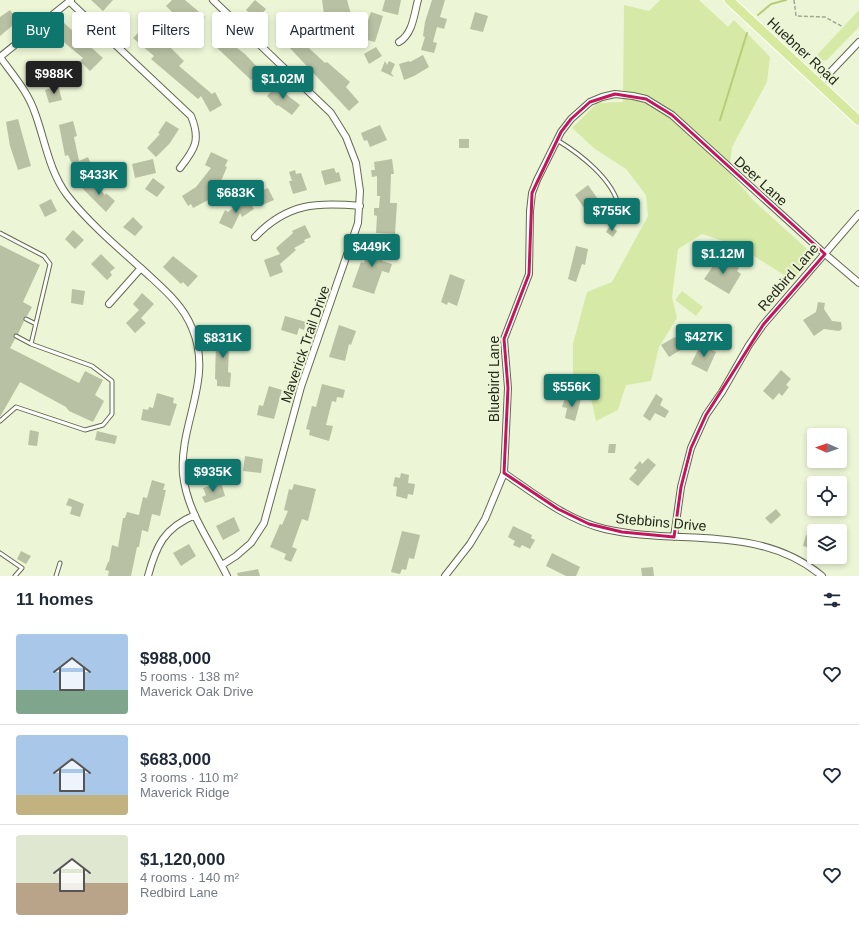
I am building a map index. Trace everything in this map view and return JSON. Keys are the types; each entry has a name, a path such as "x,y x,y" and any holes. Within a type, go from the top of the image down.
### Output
{"main road":[{"name":"Huebner Road","path":"729,0 859,122"}],"street":[{"name":"Maverick Trail Drive","path":"213,0 331,113 352,150 359,179 360,206 355,235 302,387 264,523 251,543 236,556 222,565"},
{"path":"399,42 407,35 411,27 418,0"},
{"path":"180,168 194,150 196,143 195,125 191,116 70,1 0,57 30,99 49,161 58,182 66,194 176,302 192,328 198,345 200,370 198,388 183,455 186,490 194,515 227,576"},
{"path":"819,84 859,42"},
{"name":"Bluebird Lane","path":"445,576 470,544 485,519 504,473 508,388 504,339 507,327 529,274 530,211 532,193 557,140 571,119 590,102 615,94 646,99"},
{"name":"Deer Lane","path":"646,99 672,115 859,283"},
{"path":"255,237 269,223 307,206 318,203 360,206"},
{"name":"Redbird Lane","path":"674,537 681,487 689,454 706,415 722,392 749,345 763,325 859,214"},
{"path":"109,304 141,268"},
{"name":"Stebbins Drive","path":"504,473 558,509 589,524 622,532 674,537 740,540 795,558 822,576"},
{"path":"148,576 155,551 164,536 182,520 194,515"}],"lane":[{"path":"557,140 583,157 606,184 618,202 619,207 613,213 607,214"},
{"path":"0,233 44,256 50,264 34,322 31,344"},
{"path":"26,318 34,322"},
{"path":"0,421 16,407 86,430 103,426 112,414 112,381 92,366 31,344 16,336"},
{"path":"0,553 22,568 16,576"},
{"path":"56,576 60,563"}],"path":[{"path":"794,0 796,16 825,16 843,27"}],"highlighted area":[{"path":"615,94 646,99 672,115 825,254 763,325 706,415 691,448 681,487 674,537 622,532 589,524 558,509 504,473 508,388 504,339 529,274 532,193 561,132 571,119 590,102"}],"green space":[{"path":"660,0 699,0 728,27 734,20 770,57 767,82 732,147 729,172 753,200 806,248 808,263 792,280 738,246 702,234 678,249 672,297 677,318 659,347 651,381 626,385 618,410 596,421 590,394 573,383 573,344 587,292 612,282 648,216 646,195 626,169 595,149 572,128 597,103 623,102 624,5 649,11"},
{"path":"859,10 859,27 827,60 823,61 817,55"},
{"path":"682,291 703,307 696,316 675,300"}],"building":[{"path":"91,0 113,0 103,11"},
{"path":"172,0 185,0 199,12 172,12 166,6"},
{"path":"255,0 266,9 264,12 248,12 246,10"},
{"path":"322,0 347,0 350,12 324,12"},
{"path":"385,0 401,0 398,15 382,11"},
{"path":"432,0 445,0 440,17 447,19 444,29 437,27 433,42 437,43 434,53 421,50 425,37 423,36 425,22"},
{"path":"10,10 12,13 12,26 0,36 0,17"},
{"path":"371,12 383,16 375,42 368,40 368,20"},
{"path":"475,12 488,16 483,32 470,29"},
{"path":"64,23 72,30 72,48 92,48 103,58 90,71 80,61 83,58 64,42"},
{"path":"138,33 138,42 133,38"},
{"path":"376,47 382,56 369,64 364,54"},
{"path":"145,48 171,48 184,61 179,66 212,94 215,92 222,105 210,112 201,96 198,99 151,59 154,56"},
{"path":"217,48 237,48 245,54 261,71 251,80"},
{"path":"290,48 309,48 325,63 327,62 350,82 346,87 359,102 349,111"},
{"path":"423,55 429,67 404,80 399,64 410,62"},
{"path":"385,61 387,65 389,61 395,64 391,73 394,77 381,71"},
{"path":"51,65 57,74 41,86 33,74 44,66 46,69"},
{"path":"278,84 284,90 282,91 300,105 292,115 278,105 277,106 267,96"},
{"path":"58,86 62,100 49,103 45,90"},
{"path":"18,119 31,166 18,170 10,146 6,122"},
{"path":"73,121 77,136 74,137 79,161 88,157 94,171 78,178 68,155 65,156 59,125"},
{"path":"166,121 179,129 170,143 156,157 147,148 160,134 158,133"},
{"path":"380,125 387,140 370,147 367,140 364,141 361,133"},
{"path":"459,139 469,139 469,148 459,148"},
{"path":"211,152 228,160 225,166 227,167 221,181 222,183 210,199 193,208 191,204 188,206 182,196 196,187 211,168 205,165"},
{"path":"153,159 156,173 135,178 132,164"},
{"path":"392,159 394,174 391,174 390,203 397,203 395,234 376,233 377,216 374,215 374,208 379,208 380,196 377,196 377,176 372,177 371,170 375,170 374,162"},
{"path":"334,168 336,173 339,172 341,181 325,185 321,171"},
{"path":"295,170 296,174 301,173 307,190 293,194 289,181 292,181 289,172"},
{"path":"153,178 165,187 157,197 145,189"},
{"path":"92,180 105,195 106,193 115,201 106,212 82,188"},
{"path":"588,185 605,209 597,214 595,211 589,215 575,195"},
{"path":"268,188 274,200 260,206 255,193"},
{"path":"246,198 254,209 242,217 240,213 232,229 219,223 225,210 228,212"},
{"path":"51,199 57,211 45,217 39,205"},
{"path":"133,217 143,227 135,236 123,227"},
{"path":"305,225 311,237 304,240 305,242 294,248 296,250 280,264 283,272 270,277 264,260 280,254 276,248 293,233 292,231"},
{"path":"610,226 617,231 613,237 606,232"},
{"path":"73,230 84,240 75,249 65,239"},
{"path":"372,238 388,244 382,261 392,264 389,273 382,271 374,294 352,287 361,262 364,263"},
{"path":"0,245 40,265 23,302 32,307 27,316 24,317 24,321 18,334 13,335 15,339 10,348 79,383 85,371 103,380 95,395 104,401 93,422 69,411 66,407 20,382 0,417"},
{"path":"576,246 588,249 585,265 582,264 576,282 568,279"},
{"path":"101,254 115,268 110,272 112,275 107,280 91,264"},
{"path":"173,256 198,276 188,287 183,282 181,284 163,267"},
{"path":"720,256 739,268 737,271 741,274 729,294 704,279"},
{"path":"450,274 465,280 457,306 448,302 447,305 441,302"},
{"path":"72,289 85,291 83,305 71,303"},
{"path":"142,293 154,304 141,318 146,323 135,333 126,323 139,310 133,304"},
{"path":"818,302 825,303 824,309 832,321 841,322 842,329 839,331 824,329 814,336 803,320 816,312"},
{"path":"285,316 306,322 304,330 299,328 297,335 281,330"},
{"path":"339,325 356,331 351,345 349,344 345,361 329,357"},
{"path":"231,332 234,346 229,347 228,372 231,373 230,387 217,386 217,380 215,379 216,343 214,344 212,336"},
{"path":"675,337 682,349 669,357 661,345"},
{"path":"701,344 716,352 707,372 691,364"},
{"path":"781,370 791,379 786,385 789,387 782,396 779,393 773,400 763,391"},
{"path":"322,384 345,390 343,398 337,397 336,402 332,401 326,425 333,426 329,441 309,435 310,430 306,429 312,406 316,407"},
{"path":"269,386 282,390 274,419 257,415 259,405 263,406"},
{"path":"157,393 174,398 173,403 177,404 170,426 141,420 143,409 148,410 149,407 153,408"},
{"path":"656,394 663,399 660,405 669,411 665,418 655,413 650,421 643,416"},
{"path":"572,396 581,399 575,421 565,418 567,408 562,407 565,398 571,400"},
{"path":"30,430 39,432 37,446 28,445"},
{"path":"97,431 117,436 115,444 95,440"},
{"path":"609,444 616,444 615,453 608,453"},
{"path":"245,456 263,459 261,473 243,471"},
{"path":"648,458 656,465 638,486 629,479 637,470 634,468 640,461 642,464"},
{"path":"401,473 409,475 408,483 415,484 413,495 408,494 407,499 396,496 397,487 393,486 395,477 400,478"},
{"path":"152,480 165,484 163,490 166,490 160,516 152,514 148,532 142,530 131,576 108,576 109,571 105,570 109,562 112,545 118,547 123,518 125,518 127,512 139,515 143,497 147,498"},
{"path":"221,482 225,496 205,503 202,497 206,495 203,488"},
{"path":"294,484 316,489 308,521 302,519 292,547 297,549 291,562 284,559 286,554 270,547 280,524 282,525 288,511 284,510 289,489 292,490"},
{"path":"69,498 84,504 80,517 70,514 72,507 66,505"},
{"path":"776,509 781,515 771,524 765,518"},
{"path":"234,517 240,531 223,540 216,526"},
{"path":"513,526 532,535 531,538 535,540 530,549 522,545 520,548 513,545 515,541 508,537"},
{"path":"402,531 420,535 414,559 409,558 406,570 402,569 400,574 391,572"},
{"path":"806,535 807,547 803,546"},
{"path":"189,544 196,556 181,566 173,553"},
{"path":"21,551 31,556 26,564 17,559"},
{"path":"552,553 580,567 576,576 566,576 546,566"},
{"path":"653,567 654,576 642,576 641,568"},
{"path":"258,569 260,576 238,576 237,573"}],"waterway":[{"path":"758,15 771,4 786,0"},
{"path":"720,120 747,33"}]}
